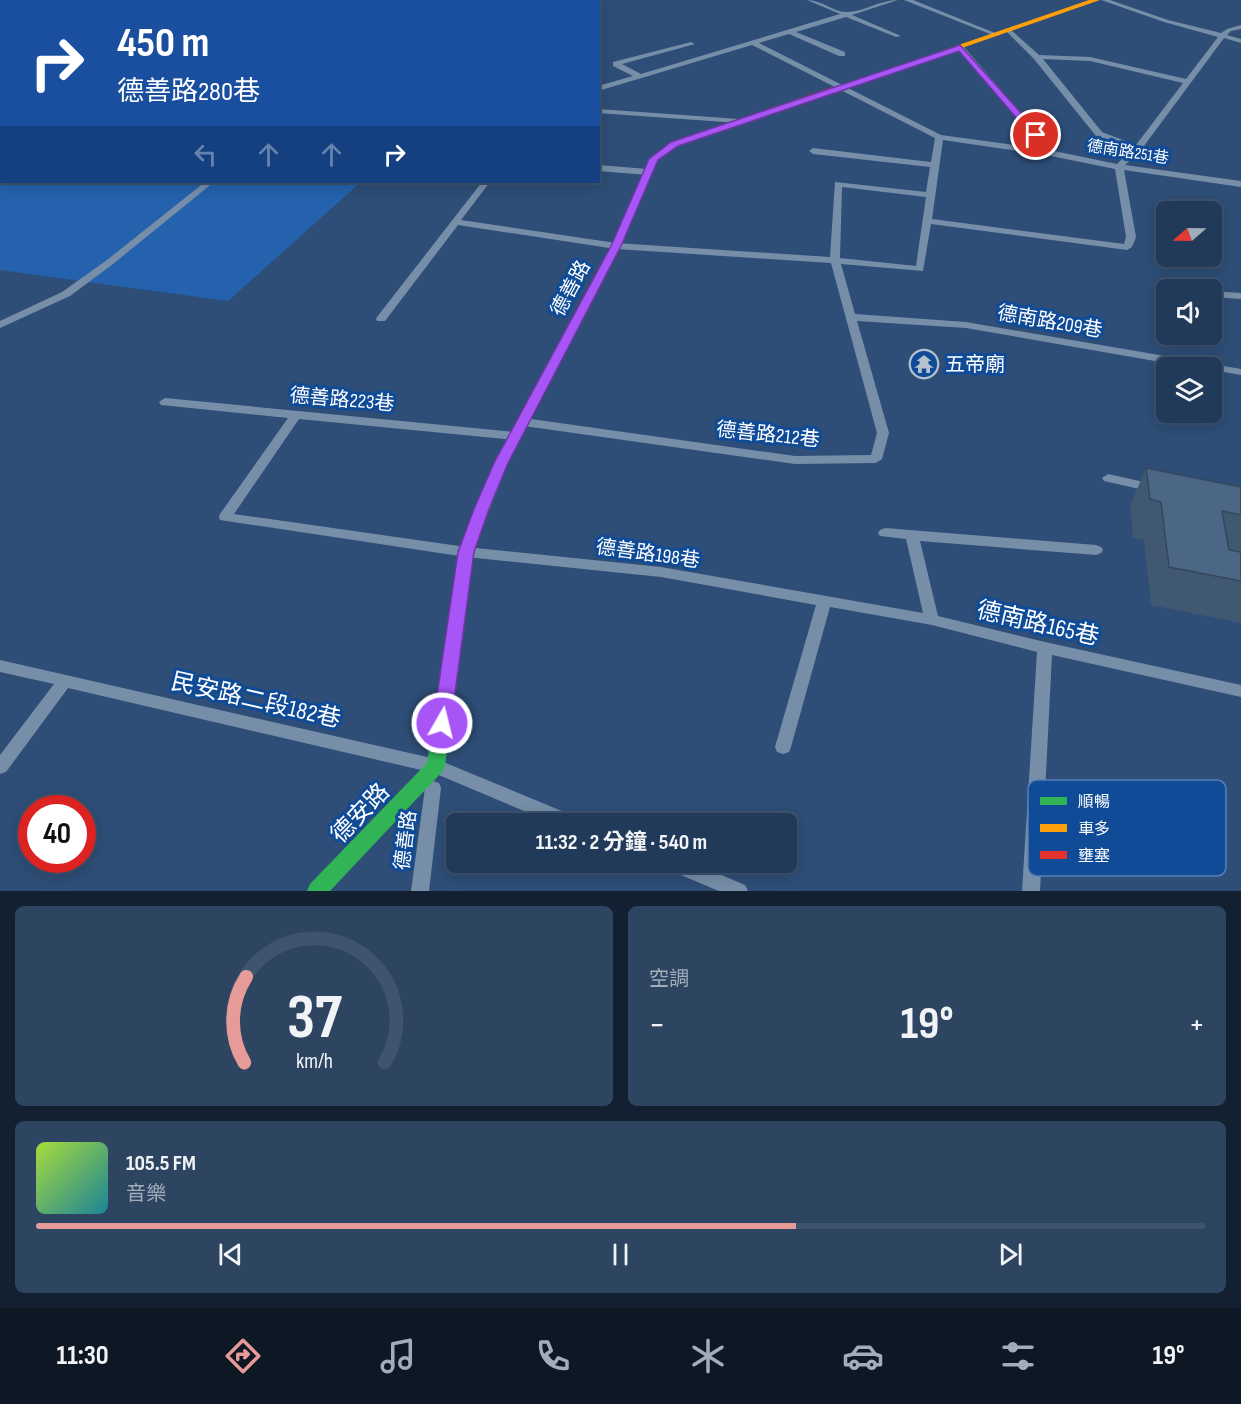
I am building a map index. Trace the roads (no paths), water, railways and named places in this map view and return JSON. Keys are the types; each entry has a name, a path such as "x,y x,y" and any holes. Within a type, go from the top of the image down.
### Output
{"street":[{"name":"德善路","path":"436,766 466,552 501,463 616,246 654,159 675,144 842,89 1096,0"},
{"name":"德安路","path":"317,891 436,766"}],"lane":[{"path":"810,0 898,36"},
{"path":"600,88 895,0"},
{"path":"908,0 1003,32 1037,57 1099,134 1138,148"},
{"path":"1104,0 1241,40"},
{"path":"927,222 1127,247 1131,237 1119,166 1138,148 1221,36 1229,30 1241,27"},
{"path":"791,32 842,54"},
{"name":"德南路251巷","path":"754,43 939,137 1241,184"},
{"path":"639,76 616,64 691,44"},
{"path":"960,47 1051,153"},
{"path":"1037,57 1090,59 1189,82"},
{"path":"600,111 741,121"},
{"path":"813,152 935,165 939,137"},
{"path":"600,168 648,172"},
{"path":"455,222 616,246 835,260 920,269 934,168"},
{"path":"0,325 66,294 209,183"},
{"path":"381,319 485,183"},
{"name":"德善路212巷","path":"524,422 795,460 876,459 883,433 835,260 838,184 931,195"},
{"path":"1222,295 1241,296"},
{"name":"德南路209巷","path":"851,317 966,325 1241,372"},
{"name":"德善路223巷","path":"165,402 516,436"},
{"name":"德善路198巷","path":"296,414 225,517 466,552 661,572 824,602"},
{"path":"1108,478 1163,490"},
{"path":"885,533 1096,550"},
{"path":"912,535 932,621"},
{"path":"783,747 824,602"},
{"name":"德南路165巷","path":"824,602 932,621 1241,691"},
{"path":"1037,780 1045,648"},
{"name":"民安路二段182巷","path":"0,666 436,766 549,813"},
{"path":"0,766 65,681"},
{"name":"德善路","path":"420,891 436,766"},
{"path":"696,873 739,891"},
{"path":"1031,891 1032,876"}],"place":[{"name":"五帝廟","path":"924,364"}]}
